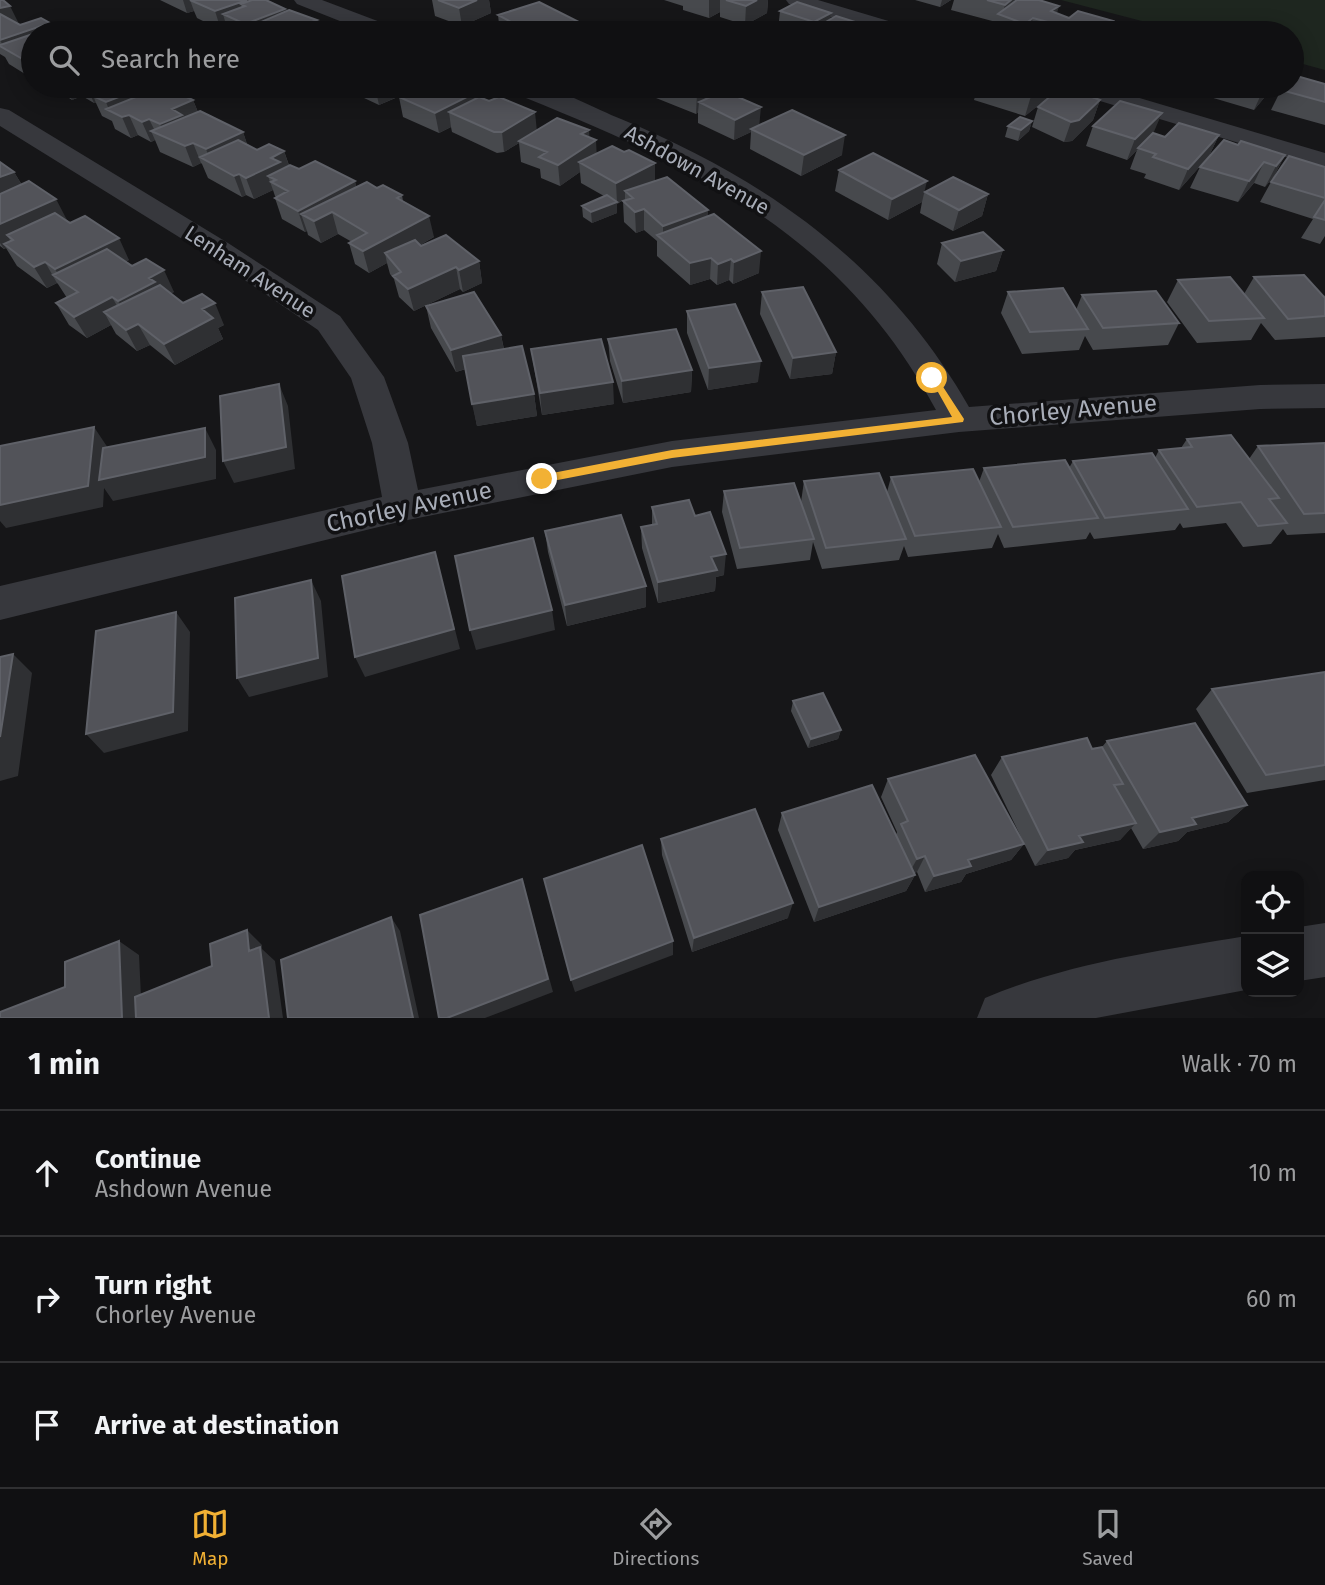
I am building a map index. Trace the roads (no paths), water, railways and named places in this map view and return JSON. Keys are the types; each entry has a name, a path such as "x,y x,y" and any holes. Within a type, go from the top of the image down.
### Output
{"street":[{"path":"304,0 357,21"},
{"path":"796,0 865,21"},
{"name":"Ashdown Avenue","path":"547,98 621,128 757,198 856,280 896,324 959,419"},
{"path":"1115,98 1325,161"},
{"name":"Lenham Avenue","path":"0,115 218,248 329,323 367,377 390,443 403,507"},
{"name":"Chorley Avenue","path":"0,603 403,507 672,454 959,419 1206,400 1325,396"},
{"path":"1304,953 1325,950"},
{"path":"1004,1018 1103,988 1241,964"}]}
